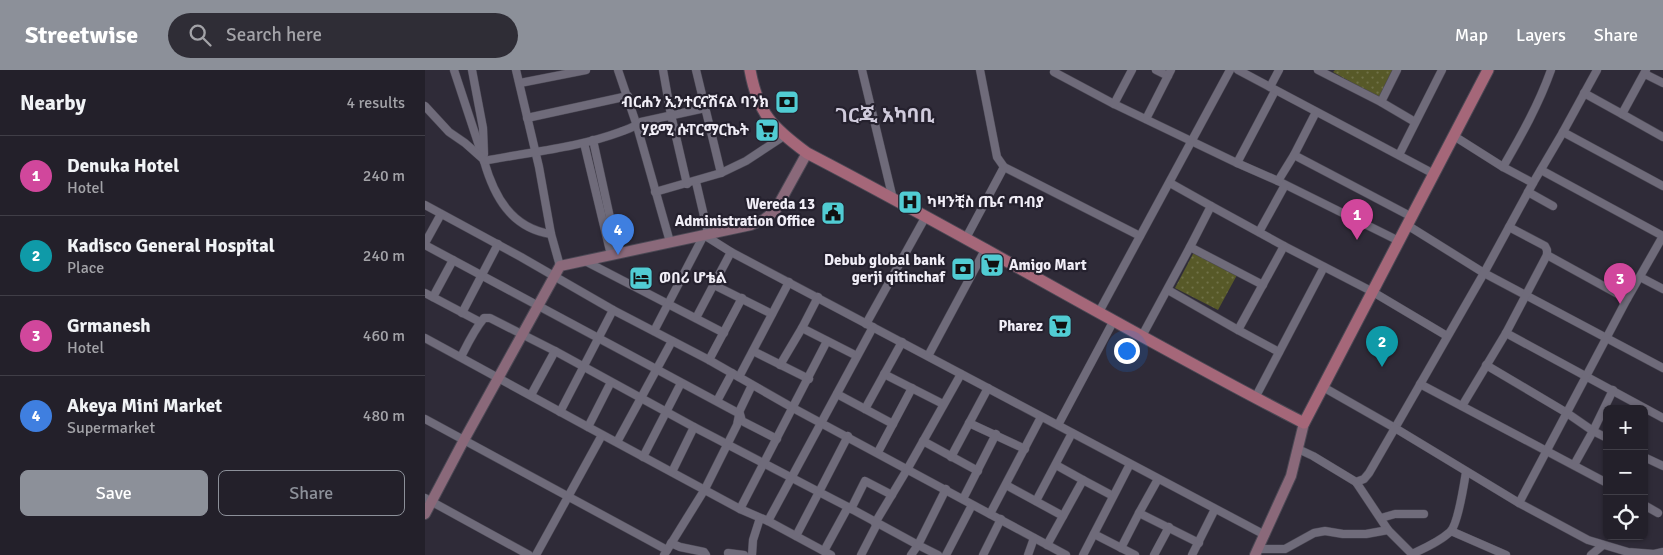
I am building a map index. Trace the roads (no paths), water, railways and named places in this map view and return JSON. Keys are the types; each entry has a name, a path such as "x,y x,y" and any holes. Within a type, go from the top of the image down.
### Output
{"main road":[{"path":"750,70 754,92 763,113 784,136 807,154 986,248 1142,336 1304,423 1488,70"}],"street":[{"path":"454,70 487,175 495,191 504,206 514,217 532,229 551,234"},
{"path":"472,70 483,128 484,161"},
{"path":"516,70 535,151 556,257 560,266"},
{"path":"520,83 586,70"},
{"path":"618,70 628,96 670,242"},
{"path":"663,70 687,184"},
{"path":"696,70 721,173"},
{"path":"862,70 893,199"},
{"path":"980,70 997,157 1004,167 1140,236"},
{"path":"1053,70 1114,104 1191,142 1282,183 1399,242"},
{"path":"1114,104 1132,70"},
{"path":"1146,119 1169,73 1156,70"},
{"path":"1099,312 1230,70"},
{"path":"1238,70 1435,174"},
{"path":"1237,163 1273,89 1279,70"},
{"path":"1318,70 1327,72 1415,122"},
{"path":"1381,102 1397,70"},
{"path":"1399,155 1442,70"},
{"path":"1503,167 1527,125 1545,88 1551,70"},
{"path":"1356,482 1364,479 1369,473 1484,273 1597,70"},
{"path":"1622,114 1645,72 1663,83"},
{"path":"1584,93 1663,137"},
{"path":"527,118 628,96"},
{"path":"425,106 449,132 465,143 484,161"},
{"path":"484,161 584,143 637,126 641,122 705,108"},
{"path":"1259,232 1294,155 1317,112"},
{"path":"1563,132 1663,186"},
{"path":"655,192 696,182 721,173 746,161 784,136"},
{"path":"1454,136 1503,167 1533,183"},
{"path":"593,140 615,255"},
{"path":"584,143 615,255"},
{"path":"425,514 428,500 524,334 560,266 751,225 770,216 786,194 807,154"},
{"path":"1294,155 1410,221 1484,273 1663,368"},
{"path":"965,238 1004,167"},
{"path":"1519,503 1627,299 1663,236 1541,170"},
{"path":"654,331 706,234 696,182"},
{"path":"1170,183 1284,246 1373,292 1447,336"},
{"path":"1529,192 1553,206"},
{"path":"425,205 498,244 613,310 709,360 793,408 908,468 972,505 1066,555"},
{"path":"1142,336 1211,206"},
{"path":"441,214 425,244 717,401 740,414 742,421 777,439"},
{"path":"728,553 748,554 764,519 791,478 837,394 926,216"},
{"path":"1462,406 1506,333 1547,255 1545,246 1509,227"},
{"path":"706,234 731,252 1265,535"},
{"path":"462,313 498,244"},
{"path":"1238,330 1284,246"},
{"path":"1190,247 1263,285"},
{"path":"928,356 986,248"},
{"path":"696,318 731,252"},
{"path":"1547,255 1627,299"},
{"path":"433,297 453,260"},
{"path":"585,261 724,333"},
{"path":"1255,398 1324,267"},
{"path":"1640,277 1663,289"},
{"path":"717,401 753,351 789,282"},
{"path":"714,285 772,314"},
{"path":"1167,290 1279,352"},
{"path":"425,293 480,322"},
{"path":"709,360 741,298"},
{"path":"780,365 803,328 818,298"},
{"path":"560,412 613,310"},
{"path":"461,357 480,322 484,318 495,319 694,427 938,555"},
{"path":"1058,425 1113,320"},
{"path":"803,328 857,356"},
{"path":"1506,333 1663,418"},
{"path":"425,338 740,509 764,519 827,553 849,508 865,481 892,495"},
{"path":"617,442 672,341"},
{"path":"740,509 827,341"},
{"path":"865,410 902,342"},
{"path":"531,395 555,351"},
{"path":"753,351 809,379"},
{"path":"1487,365 1603,436"},
{"path":"884,374 943,404"},
{"path":"861,555 876,526 875,523 961,374"},
{"path":"588,427 611,382"},
{"path":"643,457 681,383"},
{"path":"1420,384 1603,481"},
{"path":"667,549 705,489 737,426 740,410 752,385"},
{"path":"1323,387 1519,503 1588,540 1628,552 1654,554 1663,552"},
{"path":"877,452 912,388"},
{"path":"951,457 988,388"},
{"path":"1574,465 1613,390"},
{"path":"837,394 893,424"},
{"path":"990,514 1041,417"},
{"path":"425,419 667,549 680,548 705,552 706,555"},
{"path":"969,422 1025,449"},
{"path":"1257,552 1291,476 1304,423"},
{"path":"672,472 694,427"},
{"path":"1036,502 1072,433"},
{"path":"963,499 996,434"},
{"path":"536,555 567,495 602,435"},
{"path":"796,536 848,436"},
{"path":"923,441 978,471"},
{"path":"1298,448 1356,482 1388,530 1413,554 1451,531 1461,501 1466,472"},
{"path":"1648,459 1663,466"},
{"path":"1083,555 1130,464"},
{"path":"1056,465 1113,496"},
{"path":"1121,548 1158,479"},
{"path":"1047,545 1083,480"},
{"path":"1006,485 1063,516"},
{"path":"911,555 946,489"},
{"path":"428,500 529,555"},
{"path":"946,555 972,505"},
{"path":"1648,507 1658,513"},
{"path":"1192,555 1215,509"},
{"path":"1139,513 1199,543"},
{"path":"1381,518 1395,514 1424,514"},
{"path":"983,555 1001,519"},
{"path":"1154,555 1169,527"},
{"path":"1257,552 1285,549 1314,533 1325,531 1360,534 1388,530"},
{"path":"1451,531 1506,555"},
{"path":"1094,534 1135,555"},
{"path":"1028,555 1034,538"},
{"path":"1591,555 1603,545"}],"place":[{"name":"ብርሐን ኢንተርናሽናል ባንክ","path":"787,102"},
{"name":"ሃይሚ ሱፐርማርኬት","path":"767,130"},
{"name":"ካዛንቺስ ጤና ጣብያ","path":"910,202"},
{"name":"Wereda 13 Administration Office","path":"833,213"},
{"name":"Denuka Hotel","path":"1357,240"},
{"name":"Akeya Mini Market","path":"618,255"},
{"name":"Amigo Mart","path":"992,265"},
{"name":"Debub global bank gerji qitinchaf","path":"963,269"},
{"name":"ወበሪ ሆቴል","path":"641,278"},
{"name":"Grmanesh","path":"1620,304"},
{"name":"Pharez","path":"1060,326"},
{"name":"Kadisco General Hospital","path":"1382,367"}],"district":[{"name":"ገርጂ አካባቢ","path":"885,115"}]}
